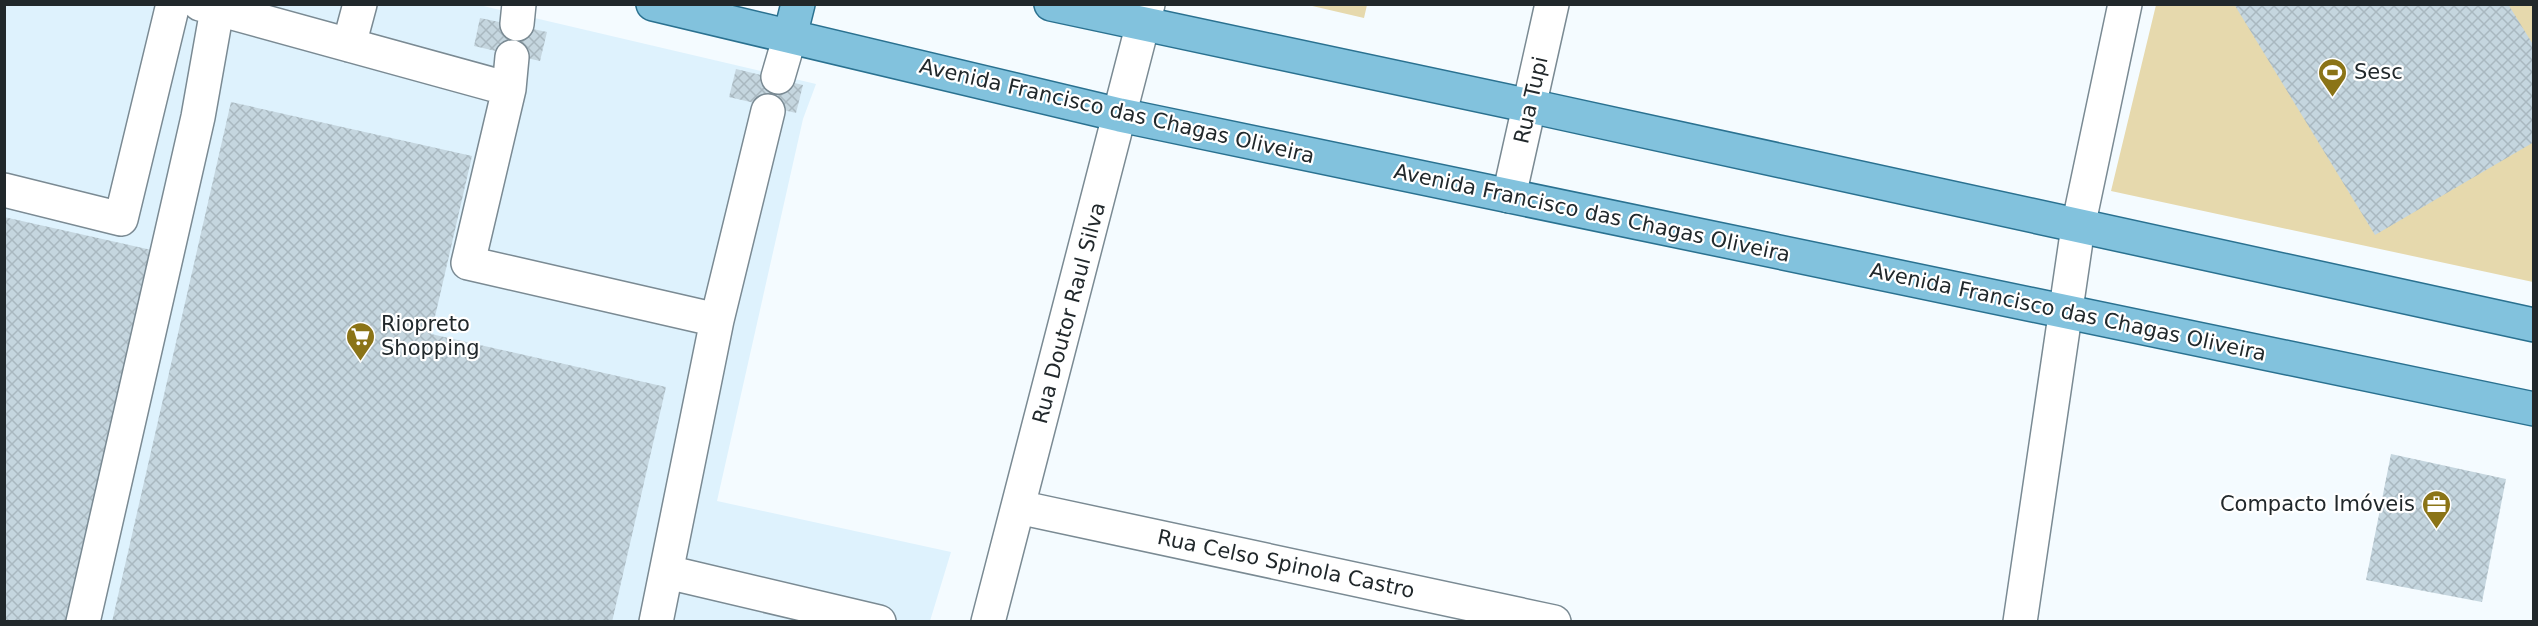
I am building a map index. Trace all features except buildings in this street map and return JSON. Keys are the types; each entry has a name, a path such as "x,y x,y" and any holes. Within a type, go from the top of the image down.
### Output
{"main road":[{"name":"Avenida Francisco das Chagas Oliveira","path":"653,4 1120,115 2534,409"},
{"path":"790,36 798,4"},
{"path":"1051,4 1146,14 1530,106 2534,325"}],"street":[{"path":"4,190 121,219 173,4"},
{"path":"349,45 360,4"},
{"name":"Rua Tupi","path":"1509,196 1552,4"},
{"path":"2020,621 2078,227 2125,4"},
{"path":"83,621 198,117 212,6 509,89"},
{"name":"Rua Doutor Raul Silva","path":"988,621 1146,14"},
{"path":"778,77 790,36"},
{"path":"512,57 509,89 468,263 717,320"},
{"path":"656,621 717,320 768,111"},
{"name":"Rua Celso Spinola Castro","path":"1018,507 1554,621"},
{"path":"667,572 879,621"}],"shaded area":[{"path":"4,5 479,5 816,84 803,119 717,501 951,552 930,621 5,621"},
{"path":"1308,5 1367,5 1364,18"},
{"name":"Sesc","path":"2156,5 2533,5 2533,282 2111,191"}],"place":[{"name":"Sesc","path":"2333,98"},
{"name":"Riopreto Shopping","path":"360,362"},
{"name":"Compacto Imóveis","path":"2436,530"}]}
